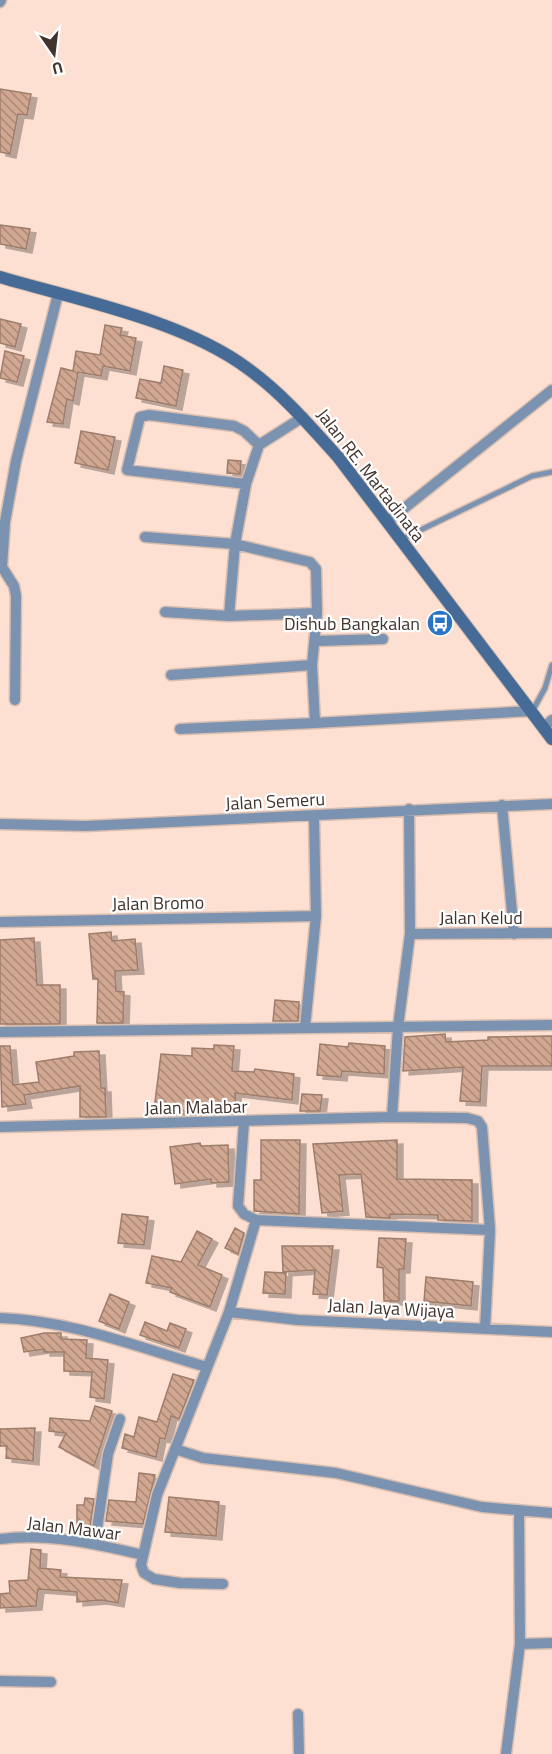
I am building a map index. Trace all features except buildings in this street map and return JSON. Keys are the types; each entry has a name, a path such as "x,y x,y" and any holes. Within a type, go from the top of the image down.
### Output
{"main road":[{"name":"Jalan RE. Martadinata","path":"0,277 175,329 212,345 249,369 303,417 338,458 532,711 548,724 552,739"}],"street":[{"path":"15,700 16,596 14,586 2,567 5,522 16,461 58,294"},
{"path":"387,522 552,390"},
{"path":"246,484 127,470 140,417 149,415 234,426 244,431 259,446"},
{"path":"230,616 235,544 246,484 259,446 303,417"},
{"path":"145,537 235,544 313,564 316,569 317,613 312,665 315,723"},
{"path":"165,612 230,616 317,613"},
{"path":"316,641 383,639"},
{"path":"171,675 312,665"},
{"path":"180,729 532,711"},
{"name":"Jalan Semeru","path":"0,824 86,826 552,804"},
{"path":"502,805 514,933"},
{"path":"392,1117 398,1026 410,934 409,809"},
{"path":"305,1027 316,916 314,816"},
{"name":"Jalan Bromo","path":"0,922 316,916"},
{"name":"Jalan Kelud","path":"410,934 552,933"},
{"path":"0,1032 552,1025"},
{"name":"Jalan Malabar","path":"0,1128 392,1117 467,1118 481,1124 484,1136 490,1230"},
{"path":"244,1122 238,1206 244,1214 256,1220 490,1230 485,1329"},
{"path":"223,1584 154,1579 144,1573 143,1555 157,1495 229,1312 256,1220"},
{"name":"Jalan Jaya Wijaya","path":"229,1312 298,1320 552,1332"},
{"path":"0,1318 29,1319 68,1327 207,1367"},
{"path":"94,1544 108,1454 120,1419"},
{"path":"175,1449 203,1458 336,1473 482,1507 552,1513"},
{"path":"506,1754 520,1644 519,1510"},
{"name":"Jalan Mawar","path":"0,1539 16,1537 94,1544 143,1555"},
{"path":"520,1644 552,1643"},
{"path":"0,1681 51,1682"},
{"path":"298,1714 299,1754"}],"lane":[{"path":"401,540 532,476 552,472"},
{"path":"532,711 546,688 552,665"}],"place":[{"name":"Dishub Bangkalan","path":"440,623"}]}
